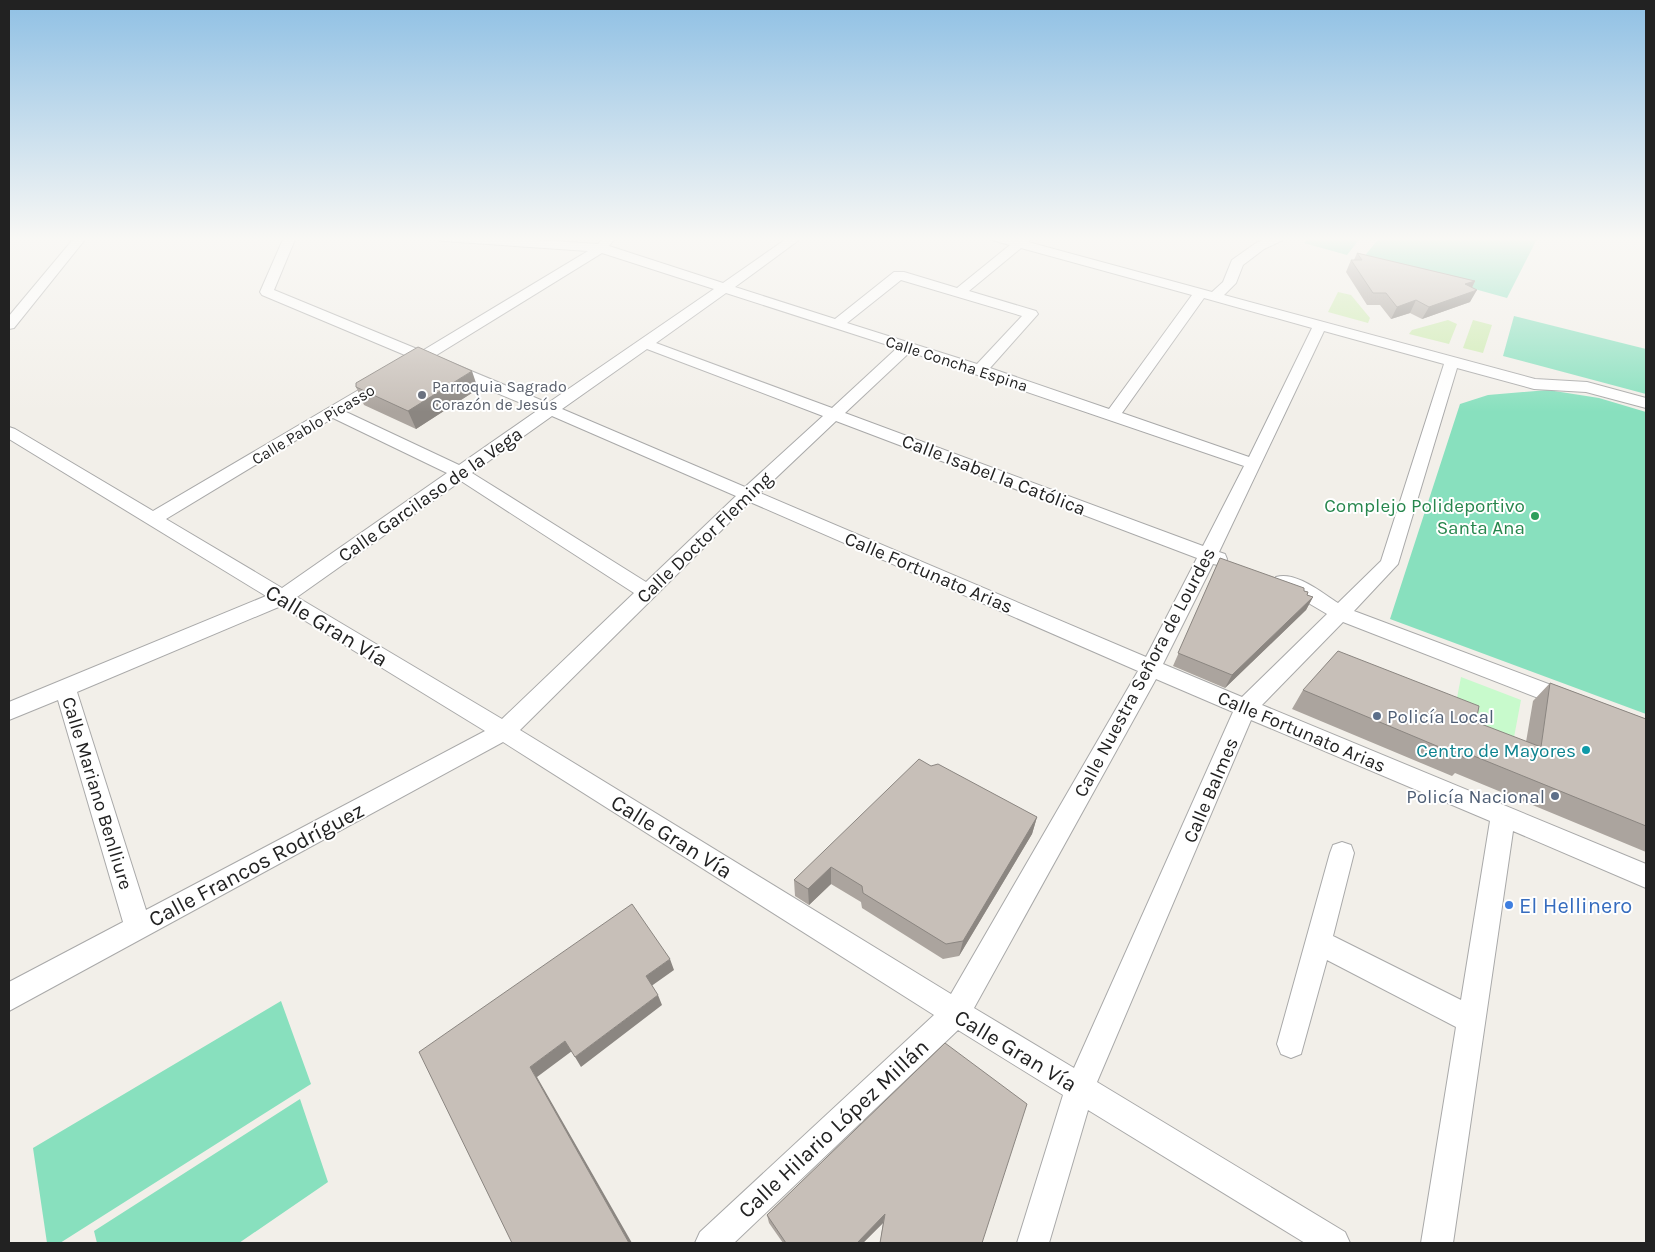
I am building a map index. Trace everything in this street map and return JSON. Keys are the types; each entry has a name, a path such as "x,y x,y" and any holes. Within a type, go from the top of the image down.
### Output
{"street":[{"path":"9,325 33,295"},
{"name":"Calle Fortunato Arias","path":"275,295 551,410 1151,668 1646,876"},
{"name":"Calle Pablo Picasso","path":"152,519 424,357 521,295"},
{"name":"Calle Garcilaso de la Vega","path":"9,711 281,598 713,295"},
{"name":"Calle Concha Espina","path":"751,295 980,370 1254,464"},
{"path":"838,323 874,295"},
{"path":"971,295 1031,314 980,370"},
{"path":"1114,415 1199,295"},
{"path":"1216,296 1534,384 1587,387 1646,403"},
{"name":"Calle Nuestra Señora de Lourdes","path":"956,1013 1151,668 1206,555 1254,464 1320,325"},
{"name":"Calle Isabel la Católica","path":"644,342 1233,564"},
{"name":"Calle Doctor Fleming","path":"504,731 748,494 908,346"},
{"name":"Calle Balmes","path":"1033,1243 1080,1088 1246,708 1389,564 1452,361"},
{"path":"333,412 461,473 646,592"},
{"name":"Calle Gran Vía","path":"9,432 504,731 956,1013 1334,1243"},
{"path":"1268,577 1295,586 1340,614 1581,706"},
{"name":"Calle Mariano Benlliure","path":"66,688 138,927"},
{"name":"Calle Francos Rodríguez","path":"9,997 504,731"},
{"path":"1437,1243 1503,816"},
{"path":"1291,1044 1342,853"},
{"path":"1318,942 1472,1020"},
{"name":"Calle Hilario López Millán","path":"711,1243 956,1013"}],"green space":[{"path":"1336,295 1351,295 1370,318 1368,323 1328,312"},
{"path":"1514,316 1646,349 1646,394 1503,356"},
{"path":"1448,320 1457,324 1449,344 1409,334 1412,330"},
{"path":"1473,320 1492,325 1483,353 1463,348"},
{"name":"Complejo Polideportivo Santa Ana","path":"1548,390 1599,398 1646,412 1646,714 1390,619 1460,404 1488,395"},
{"path":"1461,677 1521,700 1512,748 1452,724"},
{"path":"281,1001 311,1084 60,1243 47,1243 33,1148"},
{"path":"300,1099 328,1182 239,1243 97,1243 94,1231"}],"building":[{"path":"1388,295 1462,295 1429,307 1416,300 1397,307"},
{"path":"418,347 472,371 408,411 356,387 356,383"},
{"path":"1220,558 1304,588 1304,591 1308,592 1307,595 1313,597 1232,675 1178,653"},
{"path":"1338,651 1479,706 1476,722 1541,747 1550,683 1646,719 1646,826 1469,754 1468,759 1303,690"},
{"path":"919,759 931,766 938,764 1037,817 963,941 946,944 863,893 862,886 831,867 808,889 794,880"},
{"path":"632,904 670,959 646,976 658,995 575,1057 565,1041 530,1067 629,1243 512,1243 419,1052"},
{"path":"945,1043 1027,1104 982,1243 880,1243 885,1214 857,1243 786,1243 767,1215"}],"place":[{"name":"Parroquia Sagrado Corazón de Jesús","path":"422,395"},
{"name":"Complejo Polideportivo Santa Ana","path":"1535,516"},
{"name":"Policía Local","path":"1377,716"},
{"name":"Centro de Mayores","path":"1586,750"},
{"name":"Policía Nacional","path":"1555,796"},
{"name":"El Hellinero","path":"1509,905"}]}
